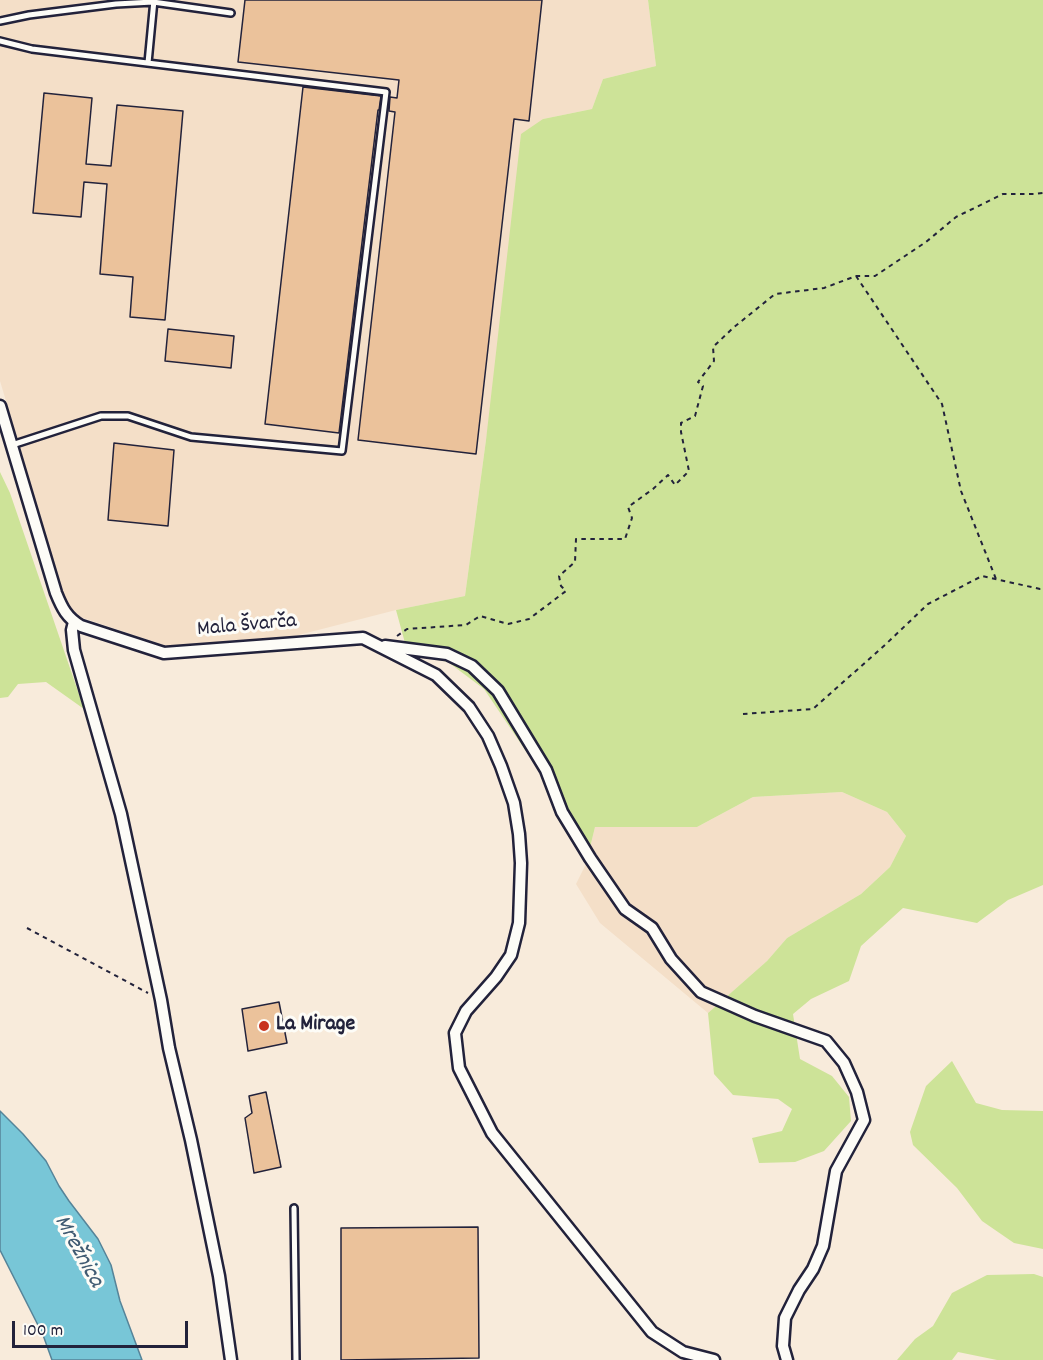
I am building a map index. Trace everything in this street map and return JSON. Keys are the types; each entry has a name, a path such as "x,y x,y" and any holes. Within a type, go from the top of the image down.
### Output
{"street":[{"path":"0,406 56,593 62,608 74,622 72,630 74,650 121,814 219,1276 231,1360"},
{"name":"Mala Švarča","path":"74,622 164,653 363,638 436,675 469,707 488,736 514,803 521,863 519,923 511,955 496,977 466,1011 455,1033 459,1068 492,1133 652,1332 683,1352 714,1360"},
{"path":"381,646 447,654 472,666 498,691 546,770 562,812 625,909 652,928 671,959 701,992 755,1016 826,1041 844,1063 857,1092 864,1120 836,1171 823,1246 813,1269 785,1318 783,1346 787,1360"}],"lane":[{"path":"148,63 154,1"},
{"path":"0,21 29,15 154,1 231,14"},
{"path":"0,41 32,49 386,92 342,451 191,437 128,416 111,415 101,416 12,445"},
{"path":"294,1208 296,1360"}],"path":[{"path":"381,646 407,629 466,625 480,616 508,624 529,619 566,591 561,586 559,576 575,562 576,539 625,539 632,518 628,507 668,475 675,486 689,471 681,423 694,416 703,386 698,382 714,361 713,347 775,294 824,288 856,276 874,276 926,242 956,217 1003,194 1043,193"},
{"path":"856,276 942,404 961,491 996,579"},
{"path":"742,714 813,709 928,604 982,576 1043,589"},
{"path":"27,928 161,1000"}],"shaded area":[{"path":"0,0 648,0 656,66 603,79 592,109 543,119 486,440 465,596 396,610 287,638 167,646 80,617 64,603 0,381"},
{"path":"842,792 887,812 906,836 890,867 861,894 787,938 767,961 708,1013 600,923 576,884 586,864 595,827 697,827 753,797"}],"green space":[{"path":"648,0 1043,0 1043,885 1008,900 977,923 903,908 861,946 849,981 811,999 793,1014 800,1059 832,1076 849,1097 851,1121 824,1151 795,1162 759,1163 752,1138 782,1131 792,1109 778,1099 733,1095 714,1074 708,1013 767,961 787,938 861,894 890,867 906,836 887,812 842,792 753,797 697,827 595,827 586,864 559,821 544,778 484,689 448,662 408,654 396,610 465,596 486,440 521,134 543,119 592,109 603,79 656,66"},
{"path":"0,472 10,493 84,709 46,682 18,684 8,697 0,698"},
{"path":"952,1061 976,1103 1002,1110 1043,1111 1043,1249 1014,1243 982,1221 957,1188 913,1145 910,1132 926,1086"},
{"path":"1034,1274 1043,1277 1043,1360 997,1360 958,1352 952,1360 897,1360 915,1339 933,1326 952,1293 987,1275"}],"water":[{"name":"Mrežnica","path":"0,1111 46,1161 69,1201 98,1239 111,1265 120,1301 142,1360 52,1360 43,1335 0,1250"}],"building":[{"path":"245,0 542,0 529,121 514,119 476,454 358,440 395,112 389,111 390,97 397,98 399,80 238,62"},
{"path":"303,87 381,96 339,433 265,424"},
{"path":"44,93 92,98 86,164 111,166 117,105 183,111 165,320 130,317 133,277 100,274 107,184 84,182 81,217 33,213"},
{"path":"168,329 234,336 231,368 165,361"},
{"path":"114,443 174,450 168,526 108,520"},
{"name":"La Mirage","path":"279,1002 287,1043 248,1051 242,1009"},
{"path":"266,1092 281,1167 254,1173 245,1118 252,1113 249,1096"},
{"path":"478,1227 479,1358 341,1360 341,1228"}],"place":[{"name":"La Mirage","path":"264,1026"}]}
